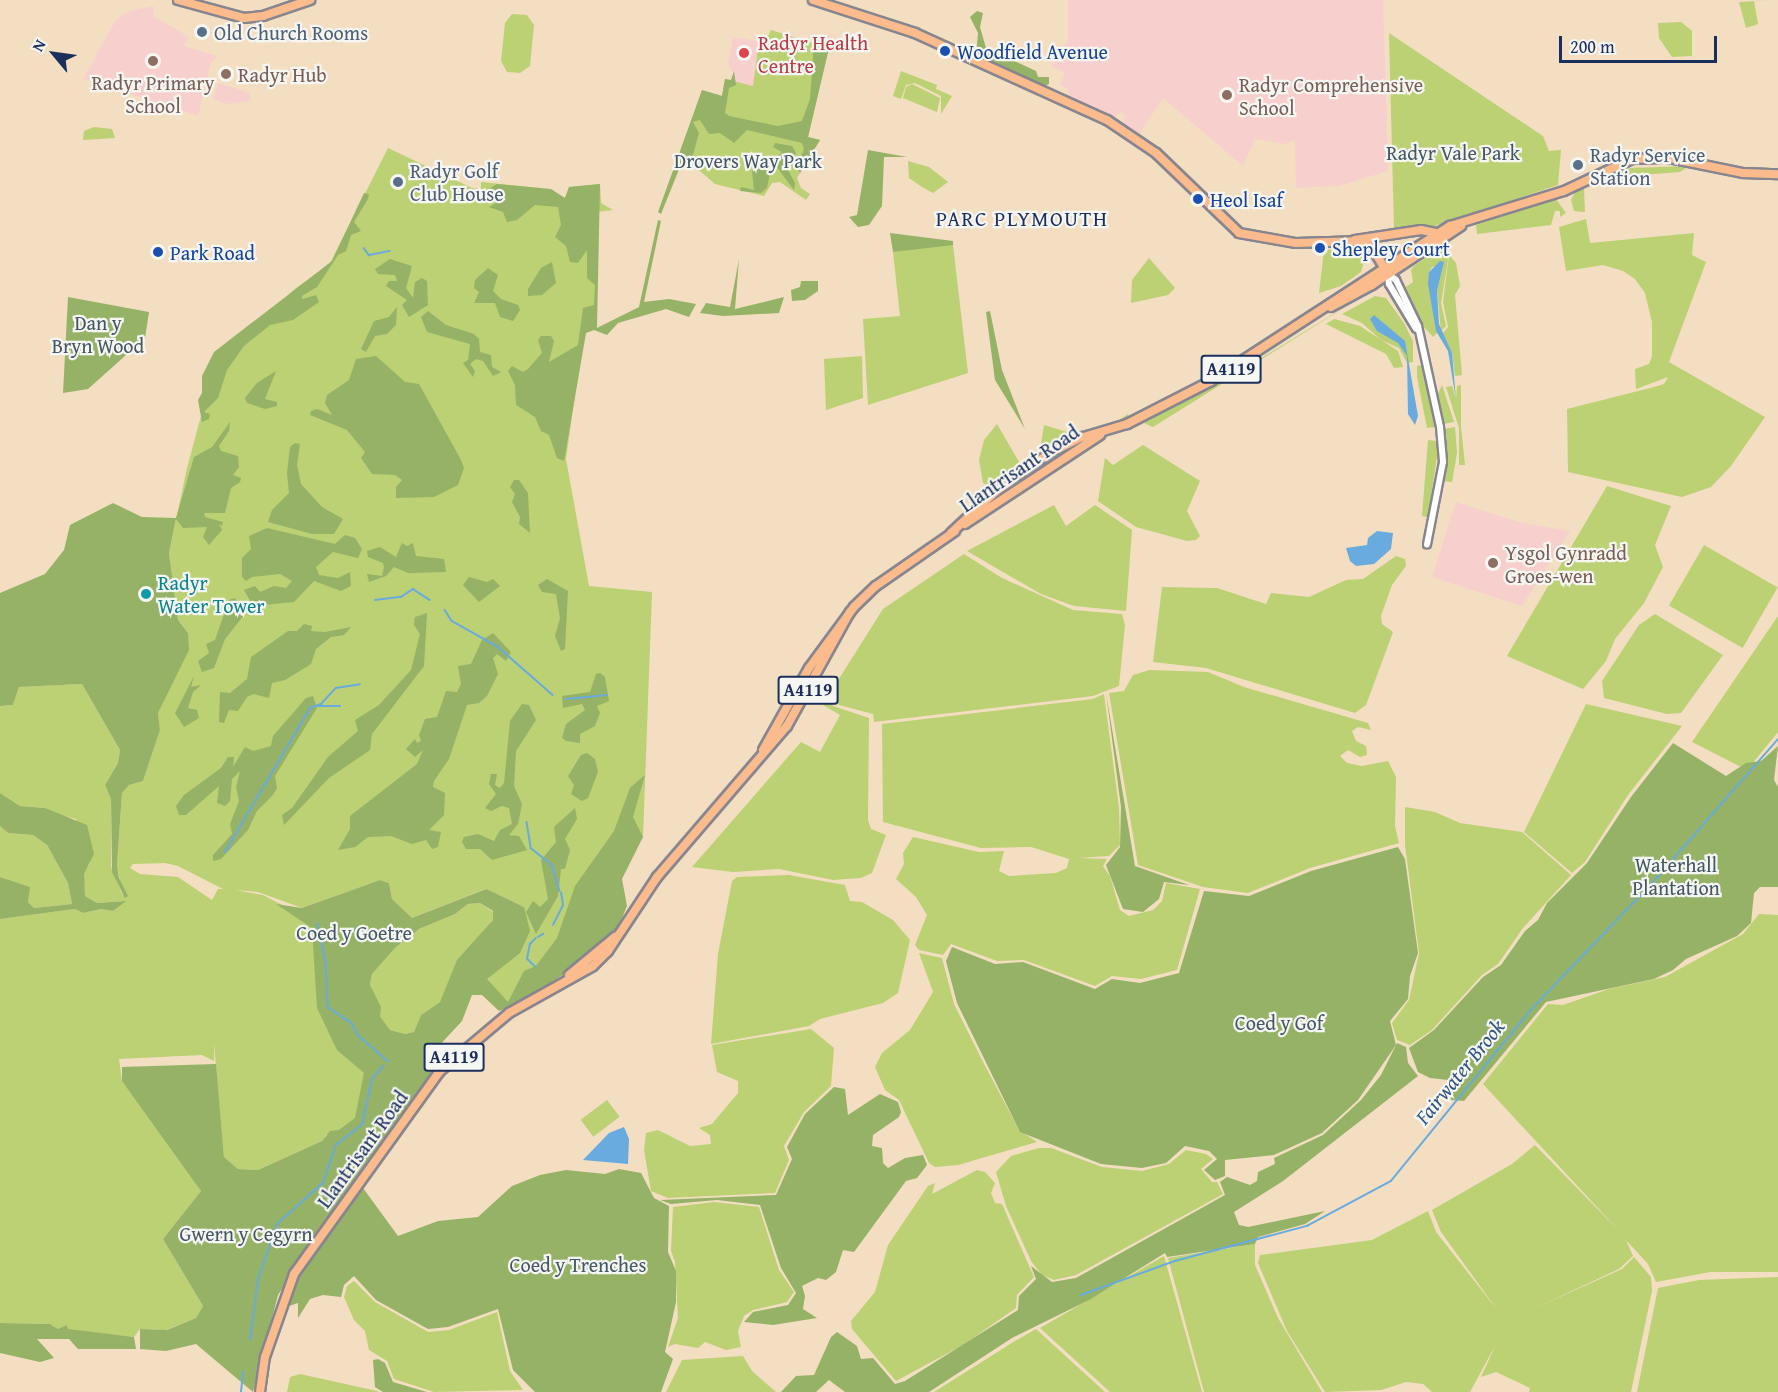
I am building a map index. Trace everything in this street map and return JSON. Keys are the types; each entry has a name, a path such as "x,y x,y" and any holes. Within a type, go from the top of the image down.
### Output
{"main road":[{"path":"178,0 248,18 310,0"},
{"path":"813,0 915,33 1107,120 1156,153 1228,224 1244,235 1296,243 1355,240 1421,230 1436,233"},
{"name":"Llantrisant Road","path":"1330,307 1383,266 1436,233 1564,191 1632,159 1676,159 1743,174 1778,174"},
{"name":"Llantrisant Road","path":"260,1392 266,1357 290,1281 368,1166 450,1060 515,1009 565,979 593,966 662,871 757,762 809,668 850,612 876,586 951,533 1106,431 1180,398 1388,274 1472,220"},
{"path":"1355,240 1371,246 1388,274"}],"street":[{"path":"1388,274 1389,284 1420,334 1442,445 1442,468 1427,544"}],"shaded area":[{"name":"Radyr Comprehensive School","path":"1068,0 1383,0 1388,171 1339,186 1296,188 1295,140 1285,144 1255,139 1243,166 1163,98 1139,135 1124,124 1125,115 1121,112 1113,118 1070,97 1067,88 1060,85 1065,73 1051,66 1068,40"},
{"name":"Radyr Primary School","path":"153,6 154,16 189,37 184,46 217,56 211,63 198,116 83,79 116,20 130,11"},
{"name":"Radyr Health Centre","path":"733,37 759,41 753,87 731,81 733,72 728,64"},
{"path":"218,83 250,93 250,101 228,104 213,99"},
{"name":"Ysgol Gynradd Groes-wen","path":"1456,502 1522,523 1570,531 1522,606 1432,577"}],"green space":[{"path":"1754,1 1758,24 1746,28 1739,2"},
{"path":"977,11 983,13 980,27 986,48 1036,71 1038,77 1049,77 1049,84 1044,86 976,57 978,33 970,17"},
{"path":"512,14 527,15 534,25 530,66 520,73 507,72 501,61 505,23"},
{"path":"1681,22 1692,31 1692,56 1672,57 1659,38 1658,23"},
{"name":"Drovers Way Park","path":"771,30 829,48 808,137 820,140 797,178 801,188 810,194 806,200 780,182 772,183 764,196 715,184 700,171 679,160 702,90 722,96 725,79 753,86 759,41 766,40"},
{"name":"Radyr Vale Park","path":"1389,33 1543,136 1549,151 1561,150 1558,185 1435,226 1394,228"},
{"path":"814,43 829,48 808,137 820,140 800,173 797,167 804,149 802,143 747,130 734,143 720,133 709,134 700,120 693,122 699,133 691,162 682,162 661,214 658,212 702,90 722,96 725,79 731,80 734,71 736,85 729,88 725,113 729,116 778,126 802,121 810,99"},
{"path":"901,71 937,85 936,89 952,96 941,114 941,96 915,83 906,85 901,99 893,96"},
{"path":"912,84 940,98 937,112 903,98 906,87"},
{"path":"94,127 112,129 115,138 83,140 84,131"},
{"path":"775,143 792,146 796,153 788,170 795,183 794,190 776,166 775,159 782,152 773,147"},
{"path":"388,148 472,188 481,189 481,182 539,188 565,198 569,187 600,184 601,203 613,210 597,212 597,328 586,333 581,353 566,459 589,586 652,592 643,837 574,953 503,1007 481,980 524,907 497,894 485,889 412,918 392,899 389,883 380,880 302,908 258,892 235,890 263,895 313,921 372,1072 361,1124 326,1135 322,1141 258,1170 238,1169 224,1157 214,1044 214,1061 202,1055 119,1059 122,1081 178,1154 201,1191 163,1239 203,1306 196,1318 166,1330 140,1329 134,1337 58,1329 50,1324 0,1323 0,919 75,909 83,913 101,909 113,911 124,901 97,903 85,896 83,874 90,863 76,819 52,813 45,808 20,806 0,793 0,706 13,705 19,687 82,684 120,750 118,763 105,785 111,799 111,867 123,896 117,865 122,793 129,785 143,781 160,730 158,713 182,660 188,633 178,620 169,553 187,468 216,360 296,288 329,265","holes":["165,863 178,866 223,889 218,889 212,900 178,877 140,874 130,868 133,864"]},
{"path":"868,150 907,157 884,157 882,206 869,225 858,227 849,217 857,215"},
{"path":"762,159 767,160 770,174 767,188 761,193 740,191 741,187 754,190 752,171"},
{"path":"908,161 929,167 948,182 933,193 909,178"},
{"path":"1689,166 1680,172 1628,176 1628,181 1613,180 1584,188 1585,212 1574,211 1571,200 1577,188 1610,174 1631,168"},
{"path":"497,184 551,189 565,198 569,187 600,184 597,328 639,307 658,220 661,221 644,302 669,299 696,304 689,317 666,309 618,323 607,335 594,330 586,333 564,461 557,458 549,435 541,431 535,417 516,405 515,385 508,371 512,366 523,372 528,369 542,353 538,340 541,336 551,336 554,341 549,362 578,345 583,308 594,305 595,285 587,278 587,250 578,263 570,262 566,246 555,237 561,225 558,207 535,205 517,220 507,222 503,212 489,207 498,202 489,189"},
{"path":"364,193 369,194 368,199 354,222 361,231 351,235 346,251 338,255 317,287 302,296 302,299 316,295 319,302 293,320 270,325 244,346 227,370 218,398 204,412 210,414 209,419 202,422 198,400 202,393 202,376 214,352 332,261"},
{"path":"1556,199 1566,213 1560,217 1560,211 1555,211 1551,225 1477,234 1476,225"},
{"path":"1586,219 1590,243 1694,233 1692,255 1706,262 1669,362 1765,417 1731,466 1711,487 1682,497 1568,472 1567,409 1664,384 1668,377 1636,389 1635,369 1649,364 1652,357 1652,322 1645,293 1635,279 1623,271 1603,265 1566,271 1559,227"},
{"path":"890,233 953,241 953,245 893,252"},
{"path":"946,244 953,245 968,373 868,405 863,319 900,316 893,252"},
{"path":"1445,245 1448,260 1441,303 1446,326 1441,331 1437,291 1443,265 1432,267 1429,272 1437,333 1433,337 1424,327 1406,287 1413,282 1411,270 1414,266"},
{"path":"1346,249 1365,258 1361,272 1341,286 1319,293 1324,250"},
{"path":"1449,255 1456,263 1460,286 1455,295 1462,375 1455,376 1452,353 1442,334 1448,327 1443,302"},
{"path":"1149,258 1175,288 1168,295 1131,303 1132,280"},
{"path":"390,259 412,266 406,288 413,298 415,282 422,278 427,281 428,305 409,317 402,305 407,300 386,286 389,281 397,281 395,275 378,274 375,269"},
{"path":"739,259 735,309 784,297 779,313 723,316 700,313 706,303 730,307"},
{"path":"552,262 556,283 542,295 528,296 528,289 541,268"},
{"path":"488,268 498,275 493,291 501,299 518,305 520,310 513,321 500,317 495,303 474,303 479,292 474,288 475,280"},
{"path":"801,281 818,281 818,291 805,300 792,301 791,290 800,287"},
{"path":"1371,291 1153,427 1144,423 1250,365"},
{"path":"1375,296 1386,298 1404,323 1413,341 1413,362 1407,363 1399,348 1381,340 1362,323 1342,314"},
{"name":"Dan y Bryn Wood","path":"68,297 149,312 145,338 88,389 63,393"},
{"path":"397,307 396,325 387,334 375,336 366,352 361,349 374,321 389,317"},
{"path":"428,311 446,325 474,334 479,339 480,352 491,355 492,367 501,372 493,376 483,361 476,359 470,364 475,371 473,377 463,363 468,360 470,344 427,332 421,317"},
{"path":"990,311 1002,370 1025,429 995,380 986,312"},
{"path":"1334,319 1360,326 1398,351 1403,367 1394,368 1386,354 1326,324"},
{"path":"376,356 405,382 419,384 464,468 458,485 434,497 396,498 396,487 402,480 395,475 372,474 361,458 365,452 347,430 310,415 311,411 317,409 332,415 325,403 327,395 349,380 356,359"},
{"path":"862,356 863,398 826,410 824,359"},
{"path":"1423,365 1435,427 1427,428 1417,377 1417,366"},
{"path":"276,371 265,399 277,402 277,406 265,409 247,403 245,398 257,383"},
{"path":"1442,385 1454,422 1443,424 1437,396"},
{"path":"1461,385 1461,427 1465,465 1459,465 1459,428 1446,387 1452,386 1456,399 1457,386"},
{"path":"1128,414 1129,418 1040,450 1044,425 1067,432 1085,430 1116,422"},
{"path":"230,422 229,431 219,446 221,451 238,456 239,467 233,475 241,478 240,482 231,488 225,513 204,513 205,517 223,522 222,526 219,524 222,530 209,545 203,537 207,527 183,528 176,519 169,553 178,620 188,633 189,650 158,713 160,730 143,781 129,785 122,793 117,865 119,878 128,896 125,898 112,872 111,799 105,785 118,763 120,750 82,684 19,687 13,705 0,706 0,593 45,574 64,550 70,525 113,503 142,517 176,518 194,457 212,447"},
{"path":"997,424 1019,462 991,487 983,483 979,460 984,440"},
{"path":"1455,427 1457,453 1452,482 1443,481 1444,429"},
{"path":"1428,440 1437,441 1438,450 1428,517 1422,516"},
{"path":"295,443 300,444 297,465 301,484 322,507 343,519 334,534 312,534 268,522 272,510 289,493 287,473 290,447"},
{"path":"1143,445 1200,481 1187,511 1200,536 1196,540 1187,541 1136,527 1098,501 1105,458 1113,465"},
{"path":"514,480 519,480 528,493 530,533 519,524 520,517 512,502 515,494 510,487"},
{"path":"1607,486 1671,506 1655,545 1663,567 1644,603 1615,639 1606,661 1583,689 1507,656"},
{"path":"1054,505 1066,526 1095,505 1132,530 1126,611 1074,606 1041,594 967,551"},
{"path":"267,528 335,544 345,535 355,538 362,549 358,558 333,552 316,567 319,575 338,578 350,572 351,586 341,591 314,581 294,602 253,606 244,590 255,586 260,592 274,586 286,588 292,581 280,574 252,577 246,581 242,577 242,558 251,549 249,536"},
{"path":"402,543 407,546 413,543 416,556 444,559 446,572 408,573 394,567 386,576 369,582 367,574 382,576 384,567 383,563 368,557 367,551 380,547 396,557"},
{"path":"1704,545 1778,587 1743,648 1669,606"},
{"path":"964,554 1002,578 1073,610 1122,614 1125,625 1119,686 1093,696 874,722 873,714 839,705 830,693 883,609"},
{"path":"1396,556 1405,559 1406,566 1392,585 1381,616 1382,624 1393,632 1366,705 1355,713 1206,668 1153,662 1162,587 1217,588 1266,604 1271,593 1309,597 1346,580 1363,579"},
{"path":"469,577 487,582 493,579 500,586 479,602 463,585"},
{"path":"547,579 568,591 565,649 561,651 555,636 560,618 556,594 542,592 538,585"},
{"path":"235,598 245,614 225,639 214,668 202,672 198,661 209,653 206,644 215,640 229,600"},
{"path":"427,613 424,666 372,734 370,750 329,778 284,825 282,815 292,808 328,757 358,731 355,720 379,705 411,670 420,634 414,625 415,617"},
{"path":"1655,614 1723,655 1681,713 1667,714 1604,698 1602,681 1639,625"},
{"path":"1778,616 1778,732 1747,770 1692,742"},
{"path":"304,624 312,626 311,631 325,632 351,627 344,635 331,637 316,649 311,664 285,680 272,683 269,698 254,694 247,697 238,711 229,710 224,723 219,722 220,692 230,693 247,679 251,657 288,631 297,631"},
{"path":"493,633 511,652 506,661 497,654 493,658 498,674 487,696 479,703 467,705 449,759 434,781 433,787 445,793 444,815 429,830 441,832 438,847 432,849 426,840 412,844 391,836 368,837 355,847 338,850 350,829 350,816 417,764 423,750 415,757 406,749 415,739 417,743 421,741 419,735 425,719 437,717 446,691 457,692 461,684 458,666 471,664 482,640"},
{"path":"1150,670 1208,672 1244,687 1368,723 1371,730 1358,727 1352,731 1356,741 1366,746 1367,755 1360,757 1348,750 1340,756 1347,763 1362,766 1388,761 1396,777 1395,826 1399,843 1310,868 1248,893 1203,887 1138,865 1109,693 1124,691 1133,675"},
{"path":"600,673 605,677 609,701 597,706 600,713 595,726 580,734 580,743 566,741 562,738 566,724 585,710 582,704 563,708 562,696 590,692 596,674"},
{"path":"194,676 191,687 201,685 193,692 188,708 197,710 199,718 184,727 175,713"},
{"path":"1106,693 1135,866 1189,885 1164,882 1159,899 1143,912 1123,909 1106,865 1120,847 1121,807"},
{"path":"1104,694 1119,808 1120,845 1109,856 1078,858 1107,859 1103,866 1110,876 1120,910 1129,916 1153,910 1162,901 1166,883 1200,889 1177,970 1141,979 1112,976 1095,986 1024,960 997,961 951,944 943,955 919,950 915,945 927,915 916,897 896,879 904,864 903,853 913,837 979,852 1004,851 999,871 1009,876 1056,873 1067,868 1069,859 1031,847 981,848 883,822 882,724 1093,699"},
{"path":"313,696 317,708 275,776 277,788 273,795 257,811 248,830 221,859 213,861 213,855 232,834 230,824 239,801 236,787 240,771 232,779 230,801 225,806 217,803 219,786 186,815 179,815 176,806 184,795 221,768 228,757 234,757 233,767 245,747 253,751 271,746 273,736 306,698"},
{"path":"828,696 833,706 869,718 868,820 871,829 886,835 872,873 861,878 833,880 779,869 733,872 692,867 801,742 820,752 840,715 823,705"},
{"path":"522,704 529,705 536,720 516,751 514,786 522,804 518,824 509,835 519,836 527,850 492,860 480,849 466,849 462,842 464,837 478,834 494,841 500,830 512,824 509,808 502,806 491,811 485,808 496,794 489,784 491,774 497,774 495,785 500,788 504,783 510,721"},
{"path":"1586,704 1682,726 1628,795 1585,862 1572,873 1524,832"},
{"name":"Waterhall Plantation","path":"1673,743 1726,776 1746,763 1761,761 1778,746 1774,780 1778,787 1778,887 1760,887 1754,893 1751,923 1737,936 1686,959 1673,970 1654,979 1546,1002 1464,1101 1451,1100 1448,1080 1430,1078 1418,1072 1409,1048 1434,1030 1483,977 1501,965 1525,931 1538,920 1547,903 1587,863 1631,797"},
{"path":"587,753 595,759 598,772 588,798 582,801 571,794 574,785 568,776 581,755"},
{"path":"645,775 633,817 643,837 622,879 627,906 619,925 590,957 506,1012 504,1009 499,1011 482,995 472,995 462,1021 436,1049 454,1045 457,1049 432,1075 353,1182 278,1295 253,1392 196,1344 166,1351 140,1349 140,1329 167,1330 196,1318 203,1306 163,1239 201,1191 122,1081 122,1067 216,1064 224,1157 238,1169 258,1170 322,1141 330,1131 339,1130 355,1118 364,1073 337,1050 317,1008 312,928 276,904 302,908 380,880 389,883 392,899 412,918 486,889 524,907 530,931 520,953 487,979 508,1002 524,971 536,966 557,938 575,886 614,831 630,788","holes":["480,903 493,911 493,920 457,960 440,1002 421,1015 414,1032 405,1034 390,1030 380,1016 381,1007 370,985 372,974 396,947 419,929 455,914 468,904"]},
{"path":"0,793 20,806 45,808 87,825 94,854 84,874 85,896 97,903 126,901 113,911 101,909 83,913 75,909 0,919 0,877 30,887 28,902 34,908 72,904 68,883 47,845 33,835 8,833 0,826"},
{"path":"1405,807 1435,812 1460,823 1522,832 1571,875 1523,928 1498,964 1482,975 1432,1030 1410,1045 1397,1040 1392,1023 1409,1000 1419,953 1405,845"},
{"path":"575,808 577,819 565,839 570,850 565,869 561,869 558,896 536,934 526,912 533,901 540,907 548,899 541,860 556,842 554,827"},
{"path":"0,826 8,833 33,835 47,845 68,883 72,904 34,908 28,902 29,887 0,877"},
{"name":"Coed y Gof","path":"1398,847 1405,859 1418,953 1410,976 1408,999 1390,1021 1396,1045 1358,1100 1322,1133 1274,1155 1225,1160 1225,1176 1215,1180 1204,1170 1217,1159 1209,1151 1185,1146 1166,1163 1142,1168 1101,1164 1020,1132 957,1003 946,961 952,947 995,964 1023,962 1095,989 1112,979 1140,983 1179,973 1204,891 1249,896 1311,871"},
{"path":"789,875 845,885 850,901 862,902 893,920 910,940 898,993 883,1003 820,1019 809,1026 711,1044 718,954 732,881 737,877"},
{"path":"480,903 493,912 493,919 440,1002 421,1015 414,1032 405,1034 390,1030 380,1016 370,985 372,974 396,947 419,929 455,914 468,904"},
{"path":"1759,914 1778,915 1778,1272 1710,1272 1656,1282 1648,1264 1626,1240 1633,1256 1619,1269 1533,1309 1622,1269 1634,1257 1651,1277 1652,1291 1631,1392 1529,1392 1530,1388 1496,1372 1481,1377 1496,1344 1470,1392 1432,1392 1423,1384 1406,1382 1381,1390 1325,1392 1287,1331 1258,1263 1260,1255 1372,1240 1428,1211 1436,1232 1498,1311 1441,1232 1432,1210 1512,1164 1535,1145 1620,1232 1483,1084 1548,1004 1563,1005 1609,989 1665,977 1743,934"},
{"path":"919,953 942,958 954,1004 982,1060 1019,1130 1037,1142 958,1165 935,1167 929,1163 899,1100 885,1090 875,1067 882,1053 910,1030 933,992"},
{"path":"811,1029 834,1048 831,1086 804,1112 784,1146 789,1160 775,1193 668,1198 651,1191 644,1150 646,1133 658,1130 690,1146 711,1144 710,1135 699,1128 712,1124 738,1093 738,1081 717,1072 712,1045"},
{"path":"1397,1043 1406,1047 1408,1063 1418,1076 1283,1181 1234,1212 1239,1225 1248,1227 1325,1211 1305,1224 1258,1237 1255,1244 1167,1257 1165,1253 1091,1299 1012,1338 929,1392 845,1392 829,1380 816,1392 781,1392 796,1376 814,1375 831,1337 837,1332 857,1346 861,1359 873,1358 895,1384 905,1381 1018,1310 1019,1296 1036,1279 1031,1266 1052,1282 1076,1278 1225,1195 1220,1182 1227,1177 1250,1185 1257,1181 1258,1172 1275,1164 1274,1158 1323,1135 1361,1100 1381,1075"},
{"path":"834,1087 845,1089 848,1115 880,1094 898,1102 901,1112 899,1117 873,1135 872,1146 882,1148 883,1163 888,1168 905,1158 923,1155 927,1165 917,1178 906,1181 854,1252 843,1250 836,1272 826,1280 818,1278 802,1286 805,1296 803,1309 817,1318 773,1325 744,1322 753,1312 788,1305 796,1293 781,1268 760,1205 717,1200 671,1204 660,1200 776,1195 792,1159 787,1147 805,1114"},
{"path":"607,1100 620,1117 593,1137 581,1120"},
{"path":"1039,1148 1051,1148 1102,1167 1142,1171 1169,1164 1186,1150 1206,1154 1213,1159 1201,1169 1212,1182 1217,1182 1223,1194 1076,1275 1054,1280 1042,1275 1031,1261 1006,1206 996,1172 1011,1156"},
{"name":"Coed y Trenches","path":"619,1169 641,1173 654,1198 669,1206 668,1252 676,1271 676,1302 665,1352 673,1359 661,1392 535,1392 513,1370 498,1309 448,1327 428,1329 376,1300 354,1276 344,1285 341,1297 323,1295 310,1299 298,1318 298,1303 289,1306 298,1278 363,1188 398,1236 438,1221 478,1217 512,1186 540,1175 566,1170 605,1174"},
{"path":"977,1170 985,1172 995,1183 991,1193 995,1203 1002,1204 1034,1277 1017,1295 1016,1308 963,1345 896,1381 852,1329 851,1321 875,1292 888,1245 928,1186 935,1183 932,1194"},
{"path":"714,1202 759,1207 779,1270 794,1292 787,1302 753,1310 744,1316 738,1331 741,1347 726,1350 705,1342 698,1348 675,1344 668,1347 678,1318 675,1262 671,1251 673,1207"},
{"path":"1255,1244 1255,1265 1278,1318 1322,1392 1204,1392 1168,1258"},
{"path":"1164,1256 1202,1392 1110,1392 1040,1328"},
{"path":"1778,1277 1778,1392 1637,1392 1658,1288 1699,1280"},
{"path":"354,1281 375,1302 428,1332 449,1330 497,1312 510,1371 523,1390 434,1392 394,1379 387,1361 369,1350 365,1331 354,1320 344,1297 347,1286"},
{"path":"0,1323 50,1324 58,1329 67,1325 68,1329 134,1337 136,1349 78,1349 69,1339 37,1339 54,1358 40,1362 0,1353"},
{"path":"1036,1329 1105,1392 934,1392 1015,1341"},
{"path":"743,1356 752,1371 776,1392 666,1392 682,1360"},
{"path":"378,1359 385,1363 393,1382 427,1392 383,1392 375,1387 373,1360"},
{"path":"300,1374 379,1392 287,1392 290,1377"}],"water":[{"path":"1440,261 1444,262 1437,291 1439,324 1452,353 1456,400 1448,351 1436,331 1428,284 1429,272"},
{"path":"1374,315 1405,341 1418,416 1415,425 1408,414 1407,356 1398,343 1377,331 1370,319"},
{"path":"1377,531 1393,533 1391,549 1374,564 1356,566 1350,561 1346,548 1367,545 1368,538"},
{"path":"624,1127 629,1139 628,1164 583,1160 609,1133"}],"waterway":[{"path":"364,248 369,255 390,251"},
{"path":"375,600 401,597 413,589 430,600"},
{"path":"445,610 452,621 497,646 553,695"},
{"path":"225,852 310,708 321,704 336,688 360,684"},
{"path":"566,699 607,695"},
{"path":"318,706 340,706"},
{"name":"Fairwater Brook","path":"1081,1295 1175,1261 1307,1226 1391,1181 1527,1014 1653,882 1778,739"},
{"path":"527,822 531,848 552,865 560,891"},
{"path":"553,925 563,905 561,893"},
{"path":"318,924 326,963 328,1007 352,1023 358,1035 388,1061"},
{"path":"538,937 543,934"},
{"path":"535,967 527,959 530,944 536,938"},
{"path":"250,1340 258,1280 277,1224 323,1183 336,1145 362,1125 372,1079 384,1065"},
{"path":"241,1392 243,1372"}],"place":[{"name":"Old Church Rooms","path":"202,32"},
{"name":"Woodfield Avenue","path":"945,51"},
{"name":"Radyr Health Centre","path":"744,53"},
{"name":"Radyr Primary School","path":"153,61"},
{"name":"Radyr Hub","path":"226,74"},
{"name":"Radyr Comprehensive School","path":"1227,95"},
{"name":"Radyr Service Station","path":"1578,165"},
{"name":"Radyr Golf Club House","path":"398,182"},
{"name":"Heol Isaf","path":"1198,199"},
{"name":"Shepley Court","path":"1320,248"},
{"name":"Park Road","path":"158,252"},
{"name":"Ysgol Gynradd Groes-wen","path":"1493,563"},
{"name":"Radyr Water Tower","path":"146,594"}],"district":[{"name":"PARC PLYMOUTH","path":"1022,219"}],"park label":[{"name":"Coed y Goetre","path":"354,932"},
{"name":"Gwern y Cegyrn","path":"246,1233"}]}
